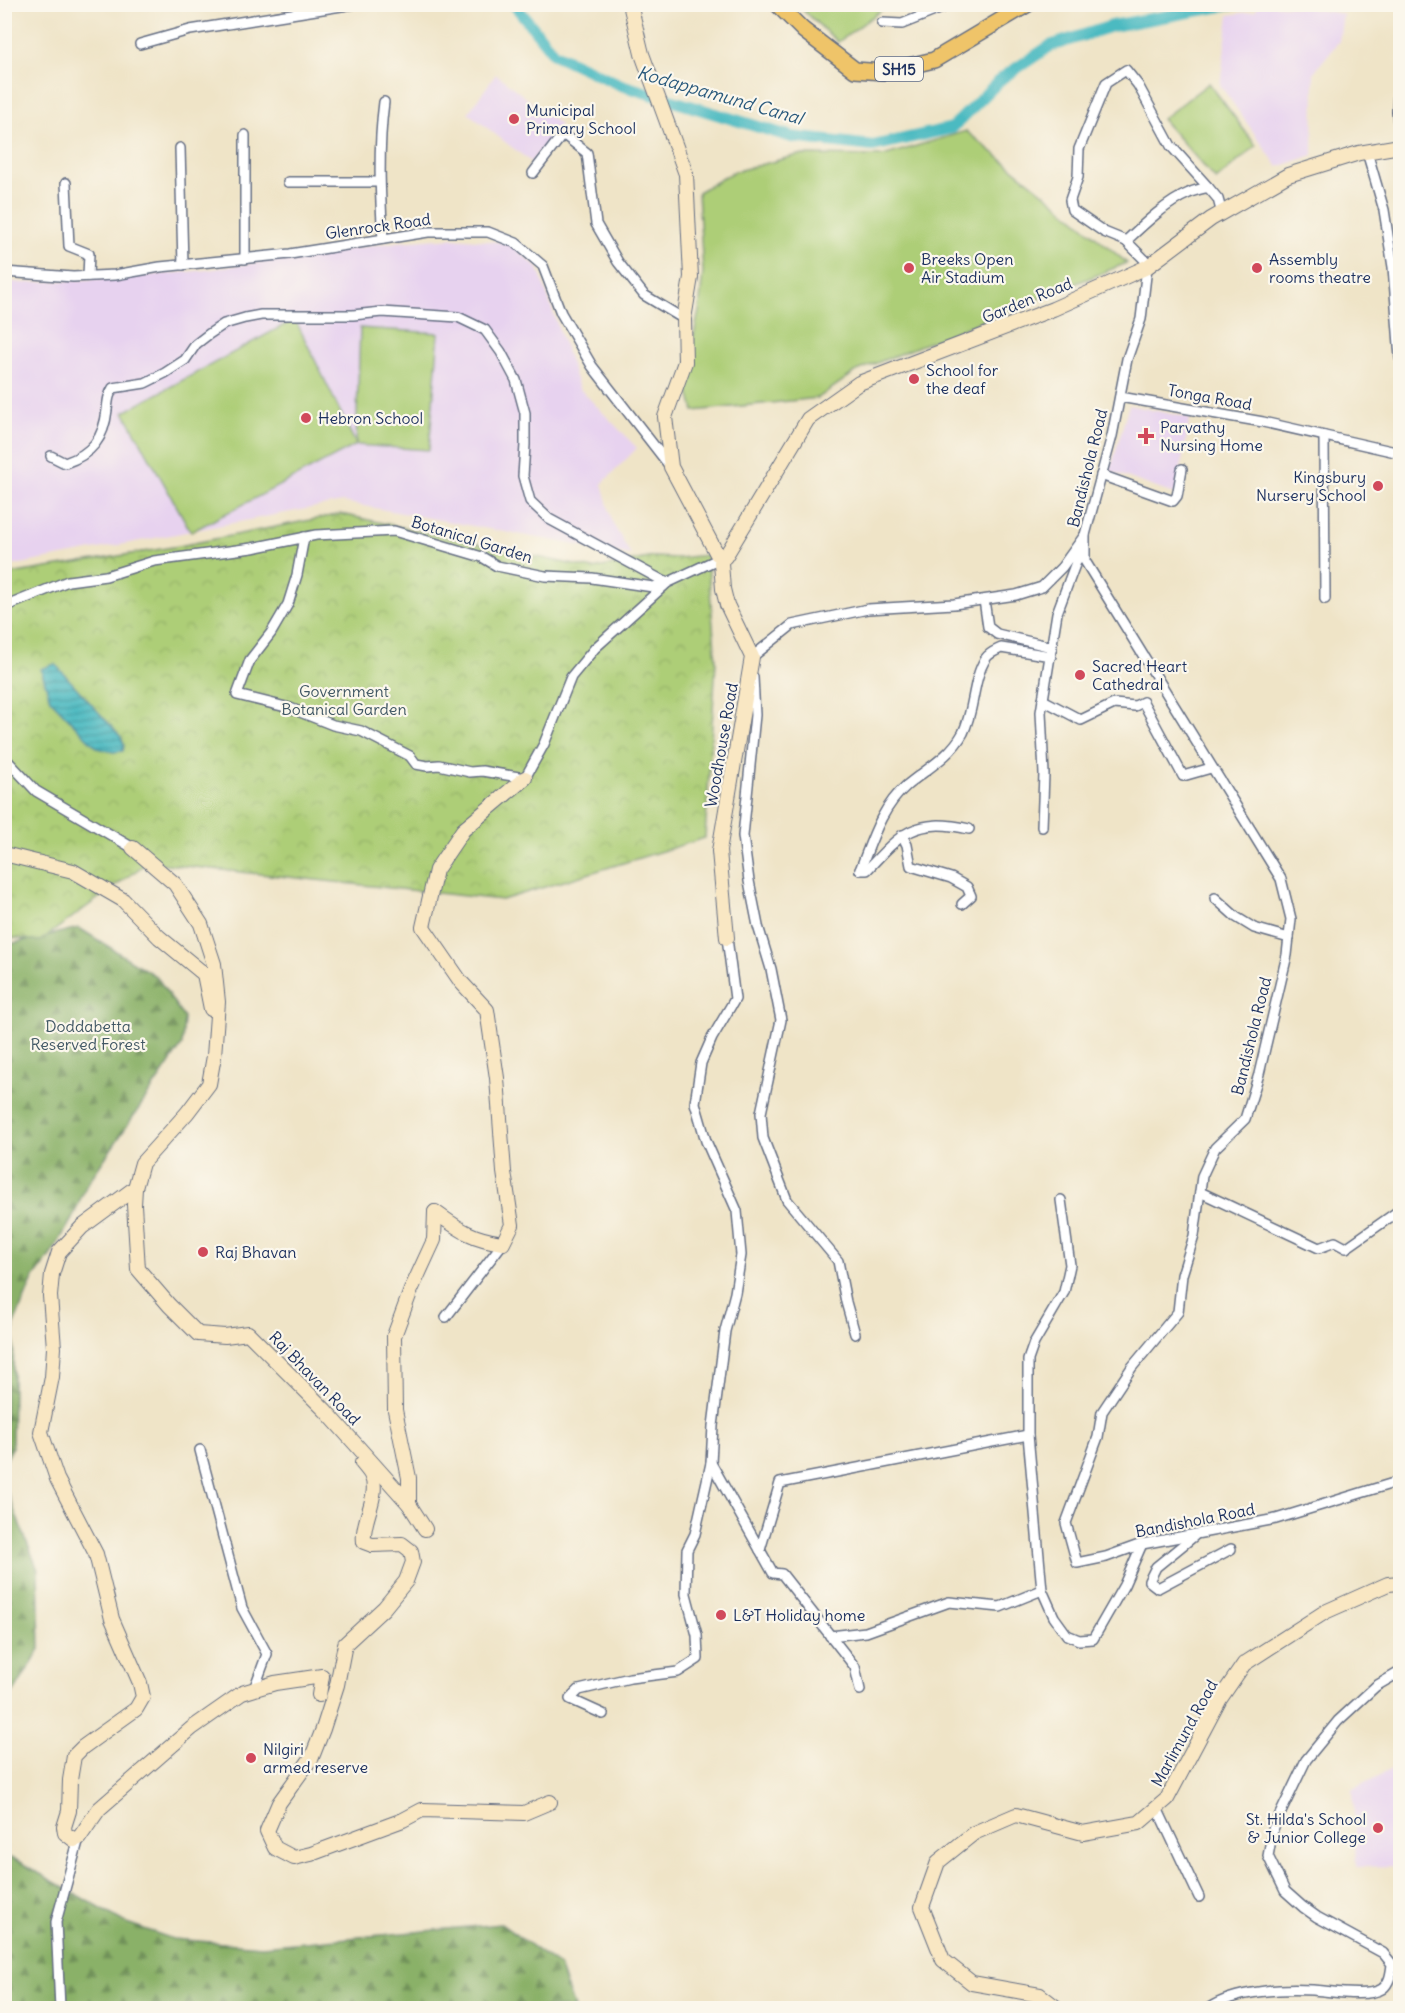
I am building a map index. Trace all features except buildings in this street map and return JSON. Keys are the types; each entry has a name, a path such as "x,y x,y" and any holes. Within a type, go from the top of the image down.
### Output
{"main road":[{"name":"SH15","path":"777,4 803,30 855,70 883,72 933,60 1029,4"}],"street":[{"path":"140,44 190,30 354,4"},
{"path":"630,4 642,54 686,174 691,277 684,319 685,362 665,417 671,467 720,559 727,605 752,657 755,715 743,836 758,926 774,979 781,1020 761,1113 763,1138 787,1200 838,1261 855,1334"},
{"path":"882,23 902,24 952,4"},
{"path":"1148,266 1126,241 1104,232 1072,210 1070,200 1078,177 1079,149 1106,83 1126,70 1138,85 1171,146 1218,199 1222,214"},
{"path":"1400,146 1397,111 1398,94 1401,91"},
{"path":"383,239 379,182 380,130 384,102"},
{"path":"533,173 563,134 587,153 596,224 618,262 644,295 684,319"},
{"path":"244,259 245,135"},
{"name":"Garden Road","path":"720,559 808,419 860,382 1053,309 1148,266 1211,219 1288,175 1359,153 1400,146"},
{"path":"180,148 183,265"},
{"path":"1367,152 1384,210 1393,267 1401,358"},
{"path":"288,182 379,182"},
{"path":"66,183 69,246 89,254 88,276"},
{"path":"1126,241 1145,223 1177,200 1188,193 1208,187"},
{"name":"Glenrock Road","path":"4,272 88,276 290,254 428,232 488,232 516,243 543,266 561,313 592,366 671,467"},
{"name":"Bandishola Road","path":"1148,266 1141,319 1127,359 1120,397 1085,535 1085,561 1281,879 1291,919 1287,955 1259,1074 1245,1119 1215,1148 1202,1176 1194,1236 1182,1275 1178,1312 1132,1367 1102,1412 1098,1437 1066,1523 1077,1563 1106,1557 1143,1544 1276,1519 1401,1481"},
{"path":"51,456 65,463 80,458 93,447 100,436 105,424 107,397 114,388 144,383 165,373 185,360 196,344 224,324 261,315 279,314 353,315 382,312 458,317 484,330 501,352 516,380 525,413 523,476 530,501 549,519 667,584"},
{"name":"Tonga Road","path":"1120,397 1263,422 1401,453"},
{"path":"1324,436 1325,599"},
{"path":"1101,476 1173,501 1177,496 1182,469"},
{"name":"Botanical Garden","path":"4,607 68,581 106,576 154,561 252,548 316,535 394,531 482,557 498,566 545,576 592,578 653,587 667,584 720,559"},
{"path":"752,657 792,625 868,609 954,604 1016,595 1042,587 1062,567 1085,535"},
{"path":"1042,827 1044,774 1041,712 1057,613 1085,535"},
{"path":"304,537 288,604 271,633 250,660 237,695 290,708 333,725 361,732 410,756 416,764 439,765 471,772 482,771 525,778"},
{"name":"Botanical Garden","path":"525,778 544,744 571,677 595,648 667,584"},
{"path":"984,600 988,627 997,633 1052,652"},
{"path":"969,829 937,824 908,831 867,870 860,870 885,810 905,787 952,750 964,731 978,678 987,656 1001,648 1052,652"},
{"name":"Woodhouse Road","path":"727,938 719,851 752,657"},
{"path":"1043,700 1081,720 1114,704 1135,706 1143,702 1183,776 1211,768"},
{"path":"4,757 36,791 133,848"},
{"path":"446,1317 503,1243 512,1225 504,1172 497,1078 487,1010 461,982 423,927 436,870 463,830 525,778"},
{"path":"1401,803 1401,811"},
{"path":"902,835 907,845 911,866 951,878 967,887 971,896 962,904"},
{"name":"Raj Bhavan Road","path":"133,848 175,884 201,924 214,964 218,1002 209,1084 187,1113 142,1163 135,1188 134,1205 138,1269 198,1334 225,1336 248,1333 325,1410 409,1504 425,1529"},
{"path":"4,854 74,871 123,900 159,937 204,974 216,1035"},
{"path":"1215,898 1236,917 1254,928 1289,938"},
{"path":"603,1714 570,1699 579,1690 630,1678 678,1672 698,1659 697,1635 686,1594 687,1550 694,1534 711,1463 713,1426 725,1331 735,1293 741,1255 737,1211 706,1141 695,1103 701,1063 712,1038 735,999 727,938"},
{"path":"79,1838 74,1840 69,1838 64,1827 69,1810 74,1756 136,1709 143,1697 140,1683 112,1618 96,1554 57,1479 41,1432 52,1377 54,1348 50,1296 52,1274 59,1252 82,1227 135,1188"},
{"path":"1200,1192 1318,1248 1335,1242 1346,1248 1401,1210"},
{"path":"1061,1200 1070,1265 1064,1292 1034,1343 1028,1360 1028,1435 1042,1590 1054,1617 1067,1635 1079,1640 1093,1639 1124,1585 1143,1544"},
{"path":"409,1504 409,1478 395,1410 394,1336 411,1290 434,1240 435,1212 459,1230 481,1240 503,1243"},
{"path":"325,1410 332,1429 372,1476 373,1497 363,1534 364,1542 372,1545 402,1544 411,1551 413,1562 406,1581 384,1608 345,1644 337,1685 316,1748 279,1803 267,1831 275,1848 294,1858 311,1854 403,1820 422,1810 524,1813 550,1802"},
{"path":"760,1550 780,1483 1028,1435"},
{"path":"200,1450 242,1608 267,1654 254,1689"},
{"path":"711,1463 773,1574 782,1574 855,1667 860,1690"},
{"path":"1196,1534 1156,1567 1149,1581 1158,1588 1231,1549"},
{"name":"Marlimund Road","path":"1057,2008 1040,1995 972,1983 943,1960 922,1907 938,1862 974,1833 1016,1815 1083,1833 1139,1823 1167,1799 1220,1699 1244,1665 1325,1612 1388,1584 1401,1583"},
{"path":"830,1636 866,1632 949,1602 1000,1607 1042,1590"},
{"path":"1209,2008 1232,1996 1257,1993 1309,1990 1361,1994 1382,1989 1391,1977 1392,1964 1383,1953 1317,1917 1285,1891 1268,1856 1273,1829 1306,1760 1338,1721 1376,1686 1401,1672"},
{"path":"60,2008 56,1922 79,1838 99,1809 192,1728 242,1693 275,1683 322,1676 319,1695"},
{"path":"1157,1808 1200,1897"}],"shaded area":[{"path":"1259,4 1303,7 1343,14 1339,41 1314,72 1313,155 1278,167 1220,85 1229,15 1255,11"},
{"name":"Municipal Primary School","path":"496,74 560,125 531,162 468,113"},
{"name":"Hebron School","path":"454,238 510,243 538,268 579,388 637,448 602,484 613,524 631,555 342,502 5,567 5,281 23,283 207,270 397,242"},
{"path":"1129,405 1190,418 1176,495 1110,471"},
{"name":"St. Hilda's School & Junior College","path":"1400,1765 1400,1866 1356,1867 1353,1789"}],"green space":[{"path":"797,5 888,5 838,42"},
{"path":"1209,83 1256,146 1216,180 1162,119"},
{"name":"Breeks Open Air Stadium","path":"966,131 1127,263 857,371 818,398 694,411 685,377 699,311 703,272 698,192 733,172 798,155 883,156"},
{"path":"295,319 356,444 360,328 439,333 429,450 356,445 191,532 124,412"},
{"name":"Government Botanical Garden","path":"341,514 593,569 653,557 678,558 707,555 716,661 705,838 502,900 148,862 40,941 5,937 5,575 179,546"},
{"name":"Doddabetta Reserved Forest","path":"79,928 157,977 184,1018 182,1045 86,1186 72,1219 54,1250 33,1279 14,1324 12,1448 5,1462 5,945"},
{"path":"5,1487 38,1570 40,1649 16,1689 5,1698"},
{"path":"4,1856 16,1860 124,1922 173,1939 262,1946 501,1924 559,1966 574,2008 5,2008"}],"water":[{"path":"55,664 121,737 124,745 123,751 113,752 98,748 50,699 41,669"}],"waterway":[{"name":"Kodappamund Canal","path":"514,4 554,54 621,85 792,137 873,146 952,128 1002,78 1050,46 1112,26 1233,4"}],"place":[{"name":"Municipal Primary School","path":"514,119"},
{"name":"Breeks Open Air Stadium","path":"909,268"},
{"name":"Assembly rooms theatre","path":"1257,268"},
{"name":"School for the deaf","path":"914,379"},
{"name":"Hebron School","path":"306,418"},
{"name":"Parvathy Nursing Home","path":"1146,436"},
{"name":"Kingsbury Nursery School","path":"1378,486"},
{"name":"Sacred Heart Cathedral","path":"1080,675"},
{"name":"Raj Bhavan","path":"203,1252"},
{"name":"L&T Holiday home","path":"721,1615"},
{"name":"Nilgiri armed reserve","path":"251,1758"},
{"name":"St. Hilda's School & Junior College","path":"1378,1828"}]}
